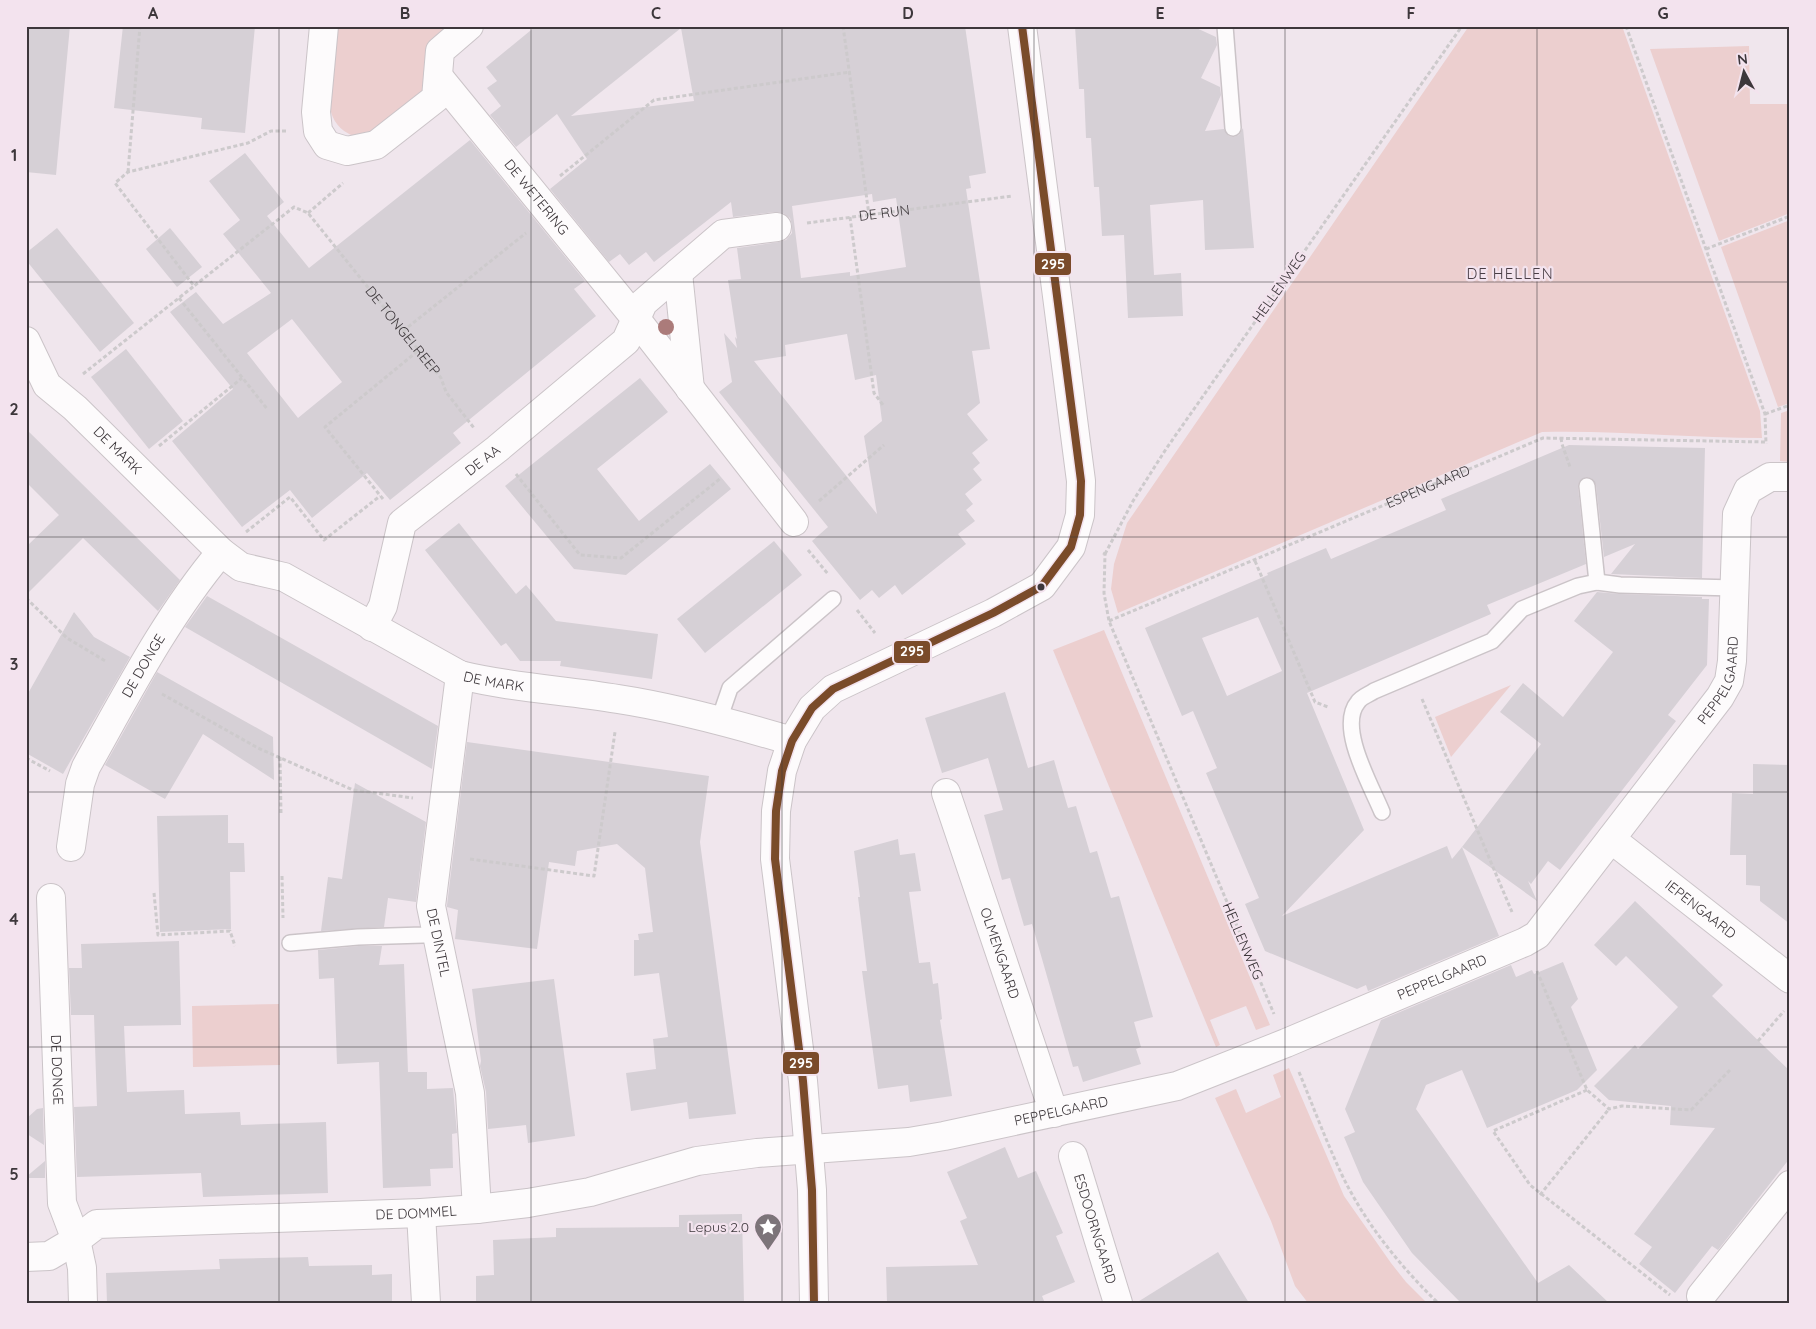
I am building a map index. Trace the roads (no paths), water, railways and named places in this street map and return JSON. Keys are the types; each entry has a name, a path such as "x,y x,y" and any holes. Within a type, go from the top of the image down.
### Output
{"street":[{"path":"324,26 316,112 318,131 327,145 347,151 376,145 436,98 440,51 469,26"},
{"path":"814,1303 812,1190 803,1081 775,859 776,811 782,771 792,741 812,708 833,689 993,613 1042,586 1071,547 1080,515 1081,481 1022,26"},
{"name":"DE WETERING","path":"438,76 636,319 794,522"},
{"path":"636,319 643,303 723,234 777,227"},
{"path":"678,273 690,389"},
{"name":"DE AA","path":"372,626 383,606 402,523 494,451 626,341 636,319"},
{"name":"DE MARK","path":"26,341 36,389 75,408 221,552 241,567 284,577 460,675 484,681 619,699 718,720 792,741"},
{"name":"PEPPELGAARD","path":"808,1148 909,1142 1176,1086 1286,1043 1525,942 1536,935 1720,697 1729,682 1732,661 1737,514 1748,490 1780,477"},
{"name":"DE DONGE","path":"71,847 80,784 86,767 173,618 207,568 221,552"},
{"name":"DE DINTEL","path":"460,675 431,906 470,1093 477,1209"},
{"name":"OLMENGAARD","path":"946,793 1054,1113"},
{"name":"IEPENGAARD","path":"1611,839 1790,979"},
{"name":"DE DONGE","path":"51,898 62,1203 76,1240 82,1268 83,1303"},
{"name":"DE DOMMEL","path":"26,1257 49,1256 76,1240 97,1224 421,1213 477,1209 528,1203 590,1192 697,1161 808,1148"},
{"name":"ESDOORNGAARD","path":"1073,1156 1118,1303"},
{"path":"1701,1296 1790,1185"},
{"path":"421,1213 426,1303"}],"lane":[{"path":"1224,26 1233,128"},
{"path":"1587,486 1596,582"},
{"path":"1382,812 1353,744 1352,717 1358,701 1374,692 1492,641 1522,609 1578,586 1596,582 1620,585 1734,588"},
{"path":"718,720 730,688 833,599"},
{"path":"290,943 436,933"}],"place":[{"name":"Lepus 2.0","path":"768,1251"}],"district":[{"name":"DE HELLEN","path":"1510,274"}]}
